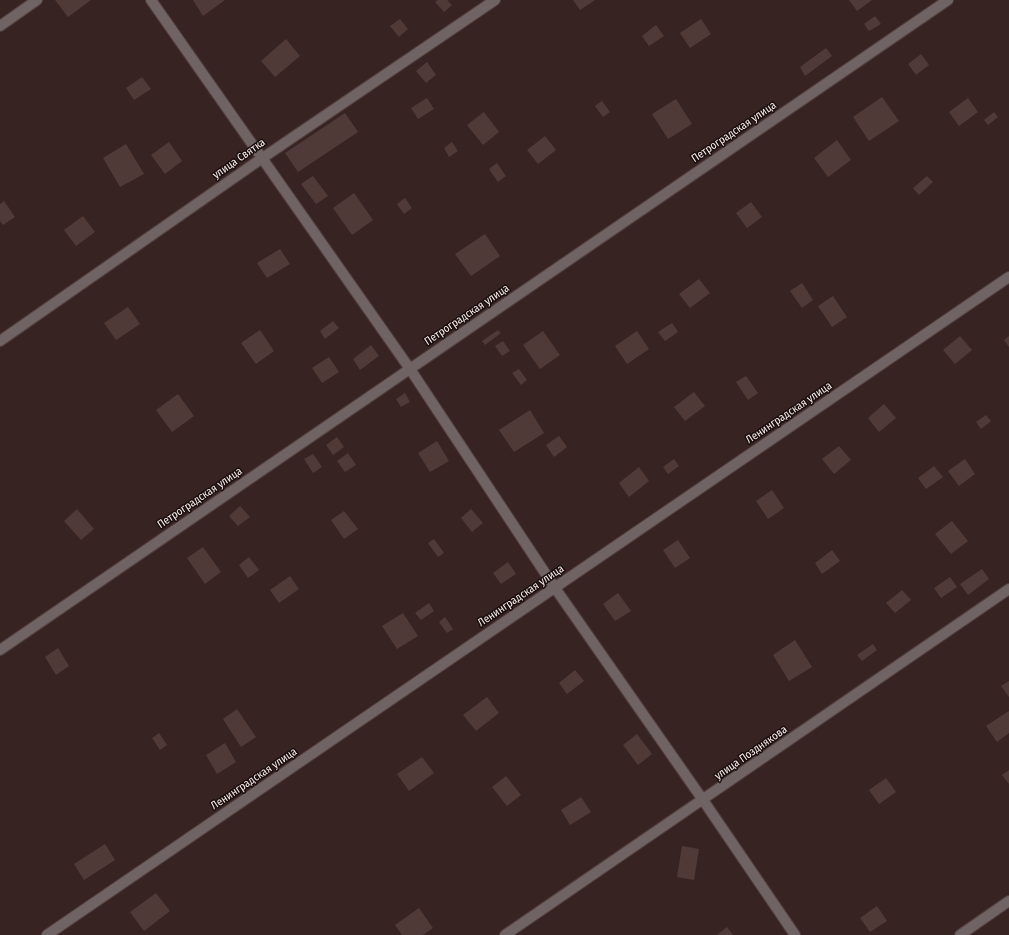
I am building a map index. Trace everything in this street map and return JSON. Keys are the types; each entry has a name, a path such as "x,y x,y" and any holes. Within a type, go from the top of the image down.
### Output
{"street":[{"path":"0,26 37,0"},
{"path":"151,0 410,369 555,588 795,935"},
{"name":"улица Святка","path":"0,341 261,158 495,0"},
{"name":"Петроградская улица","path":"0,650 948,0"},
{"name":"Ленинградская улица","path":"47,935 1009,277"},
{"name":"улица Позднякова","path":"505,935 1009,589"},
{"path":"960,935 1009,901"}],"building":[{"path":"55,0 91,0 68,17"},
{"path":"193,0 225,0 203,16"},
{"path":"438,0 447,0 452,5 444,12 435,2"},
{"path":"573,0 595,0 580,10"},
{"path":"849,0 872,0 857,11"},
{"path":"875,16 881,24 869,31 864,24"},
{"path":"400,19 408,29 399,37 390,26"},
{"path":"701,19 711,34 690,48 680,33"},
{"path":"656,25 664,36 649,46 642,36"},
{"path":"286,39 300,56 275,77 261,61"},
{"path":"826,48 832,56 805,76 800,67"},
{"path":"921,54 929,65 916,75 908,64"},
{"path":"427,62 436,75 426,83 416,71"},
{"path":"142,77 151,89 134,100 126,88"},
{"path":"882,97 899,121 869,141 853,117"},
{"path":"427,98 434,109 418,119 411,108"},
{"path":"968,98 978,112 959,126 949,112"},
{"path":"676,99 692,124 668,139 652,114"},
{"path":"602,101 610,112 603,117 595,106"},
{"path":"484,112 499,132 483,145 467,125"},
{"path":"994,112 998,117 988,125 984,120"},
{"path":"345,113 358,132 298,172 285,153"},
{"path":"545,136 556,150 538,164 527,150"},
{"path":"837,140 851,160 828,177 814,158"},
{"path":"169,142 182,161 165,174 151,155"},
{"path":"452,142 458,151 449,157 444,148"},
{"path":"126,144 144,174 120,187 103,158"},
{"path":"497,163 506,176 498,182 489,169"},
{"path":"313,176 328,196 316,204 301,184"},
{"path":"927,176 933,182 919,195 913,188"},
{"path":"354,193 373,220 352,235 333,208"},
{"path":"405,198 412,208 404,214 397,204"},
{"path":"4,201 15,217 3,225 0,221 0,204"},
{"path":"751,202 762,217 747,228 736,213"},
{"path":"83,216 95,232 76,246 64,230"},
{"path":"485,234 500,256 471,276 455,254"},
{"path":"280,249 290,264 267,278 257,263"},
{"path":"699,279 710,293 690,308 679,294"},
{"path":"802,283 813,300 802,308 790,291"},
{"path":"833,296 847,317 832,327 818,306"},
{"path":"128,307 140,324 116,340 104,323"},
{"path":"333,321 339,328 325,339 320,331"},
{"path":"672,323 678,332 665,341 658,332"},
{"path":"260,330 274,351 256,364 241,343"},
{"path":"498,330 501,333 485,345 482,341"},
{"path":"543,331 560,355 540,369 523,345"},
{"path":"637,331 649,349 627,364 615,346"},
{"path":"960,336 972,350 955,364 943,350"},
{"path":"1009,336 1009,347 1004,340"},
{"path":"503,341 510,351 502,356 495,346"},
{"path":"371,345 379,356 360,370 353,359"},
{"path":"329,357 339,372 322,383 312,368"},
{"path":"519,369 527,380 521,385 512,373"},
{"path":"746,376 758,393 748,400 736,382"},
{"path":"694,392 705,406 685,421 674,407"},
{"path":"405,393 410,402 401,407 396,399"},
{"path":"178,394 194,416 172,432 156,410"},
{"path":"884,404 896,418 879,432 868,418"},
{"path":"530,410 544,433 514,452 499,430"},
{"path":"986,415 991,421 981,429 976,422"},
{"path":"559,436 567,447 554,457 546,445"},
{"path":"337,437 344,447 333,455 326,445"},
{"path":"437,441 449,461 430,472 418,453"},
{"path":"839,446 851,460 834,474 822,459"},
{"path":"348,453 356,465 345,472 337,461"},
{"path":"313,454 322,467 313,473 304,459"},
{"path":"674,459 679,466 668,474 663,467"},
{"path":"965,459 975,474 959,486 948,471"},
{"path":"934,466 943,477 926,489 918,478"},
{"path":"639,467 649,481 629,497 619,483"},
{"path":"772,490 784,508 768,519 756,501"},
{"path":"240,506 250,517 238,526 229,516"},
{"path":"77,509 94,529 81,540 64,521"},
{"path":"471,509 483,523 472,532 461,518"},
{"path":"344,511 358,529 344,539 331,520"},
{"path":"952,521 968,541 951,554 935,534"},
{"path":"434,539 444,553 438,557 428,543"},
{"path":"678,540 690,558 675,568 663,550"},
{"path":"203,547 221,572 205,584 187,558"},
{"path":"832,550 840,561 822,574 815,563"},
{"path":"249,557 259,570 248,578 239,565"},
{"path":"508,562 516,574 501,584 493,573"},
{"path":"982,569 989,579 968,595 960,584"},
{"path":"290,576 299,589 279,603 270,590"},
{"path":"950,577 957,587 941,598 934,588"},
{"path":"902,590 911,600 895,613 886,603"},
{"path":"618,593 631,611 615,621 603,604"},
{"path":"429,603 434,611 421,620 415,613"},
{"path":"403,613 418,636 397,649 382,626"},
{"path":"445,617 453,629 447,633 439,622"},
{"path":"795,640 812,667 789,681 773,655"},
{"path":"873,644 877,650 862,661 857,655"},
{"path":"58,648 69,666 56,675 45,657"},
{"path":"575,670 584,681 567,694 559,683"},
{"path":"1009,681 1009,697 1001,686"},
{"path":"487,697 499,713 476,731 463,715"},
{"path":"237,709 256,737 241,747 223,719"},
{"path":"1009,711 1009,733 997,742 986,726"},
{"path":"159,733 167,745 160,750 152,738"},
{"path":"637,734 652,754 638,765 623,745"},
{"path":"225,743 236,762 217,774 206,755"},
{"path":"422,757 434,773 409,791 397,774"},
{"path":"1009,770 1009,784 1002,775"},
{"path":"506,776 521,795 507,806 492,787"},
{"path":"886,778 896,792 879,804 869,790"},
{"path":"581,797 591,812 570,825 561,810"},
{"path":"105,844 115,860 84,880 74,864"},
{"path":"682,846 699,849 694,880 677,877"},
{"path":"156,893 170,911 144,931 130,912"},
{"path":"877,906 887,921 870,932 860,918"},
{"path":"419,908 433,928 423,935 402,935 395,925"},
{"path":"727,927 733,935 717,935"}]}
